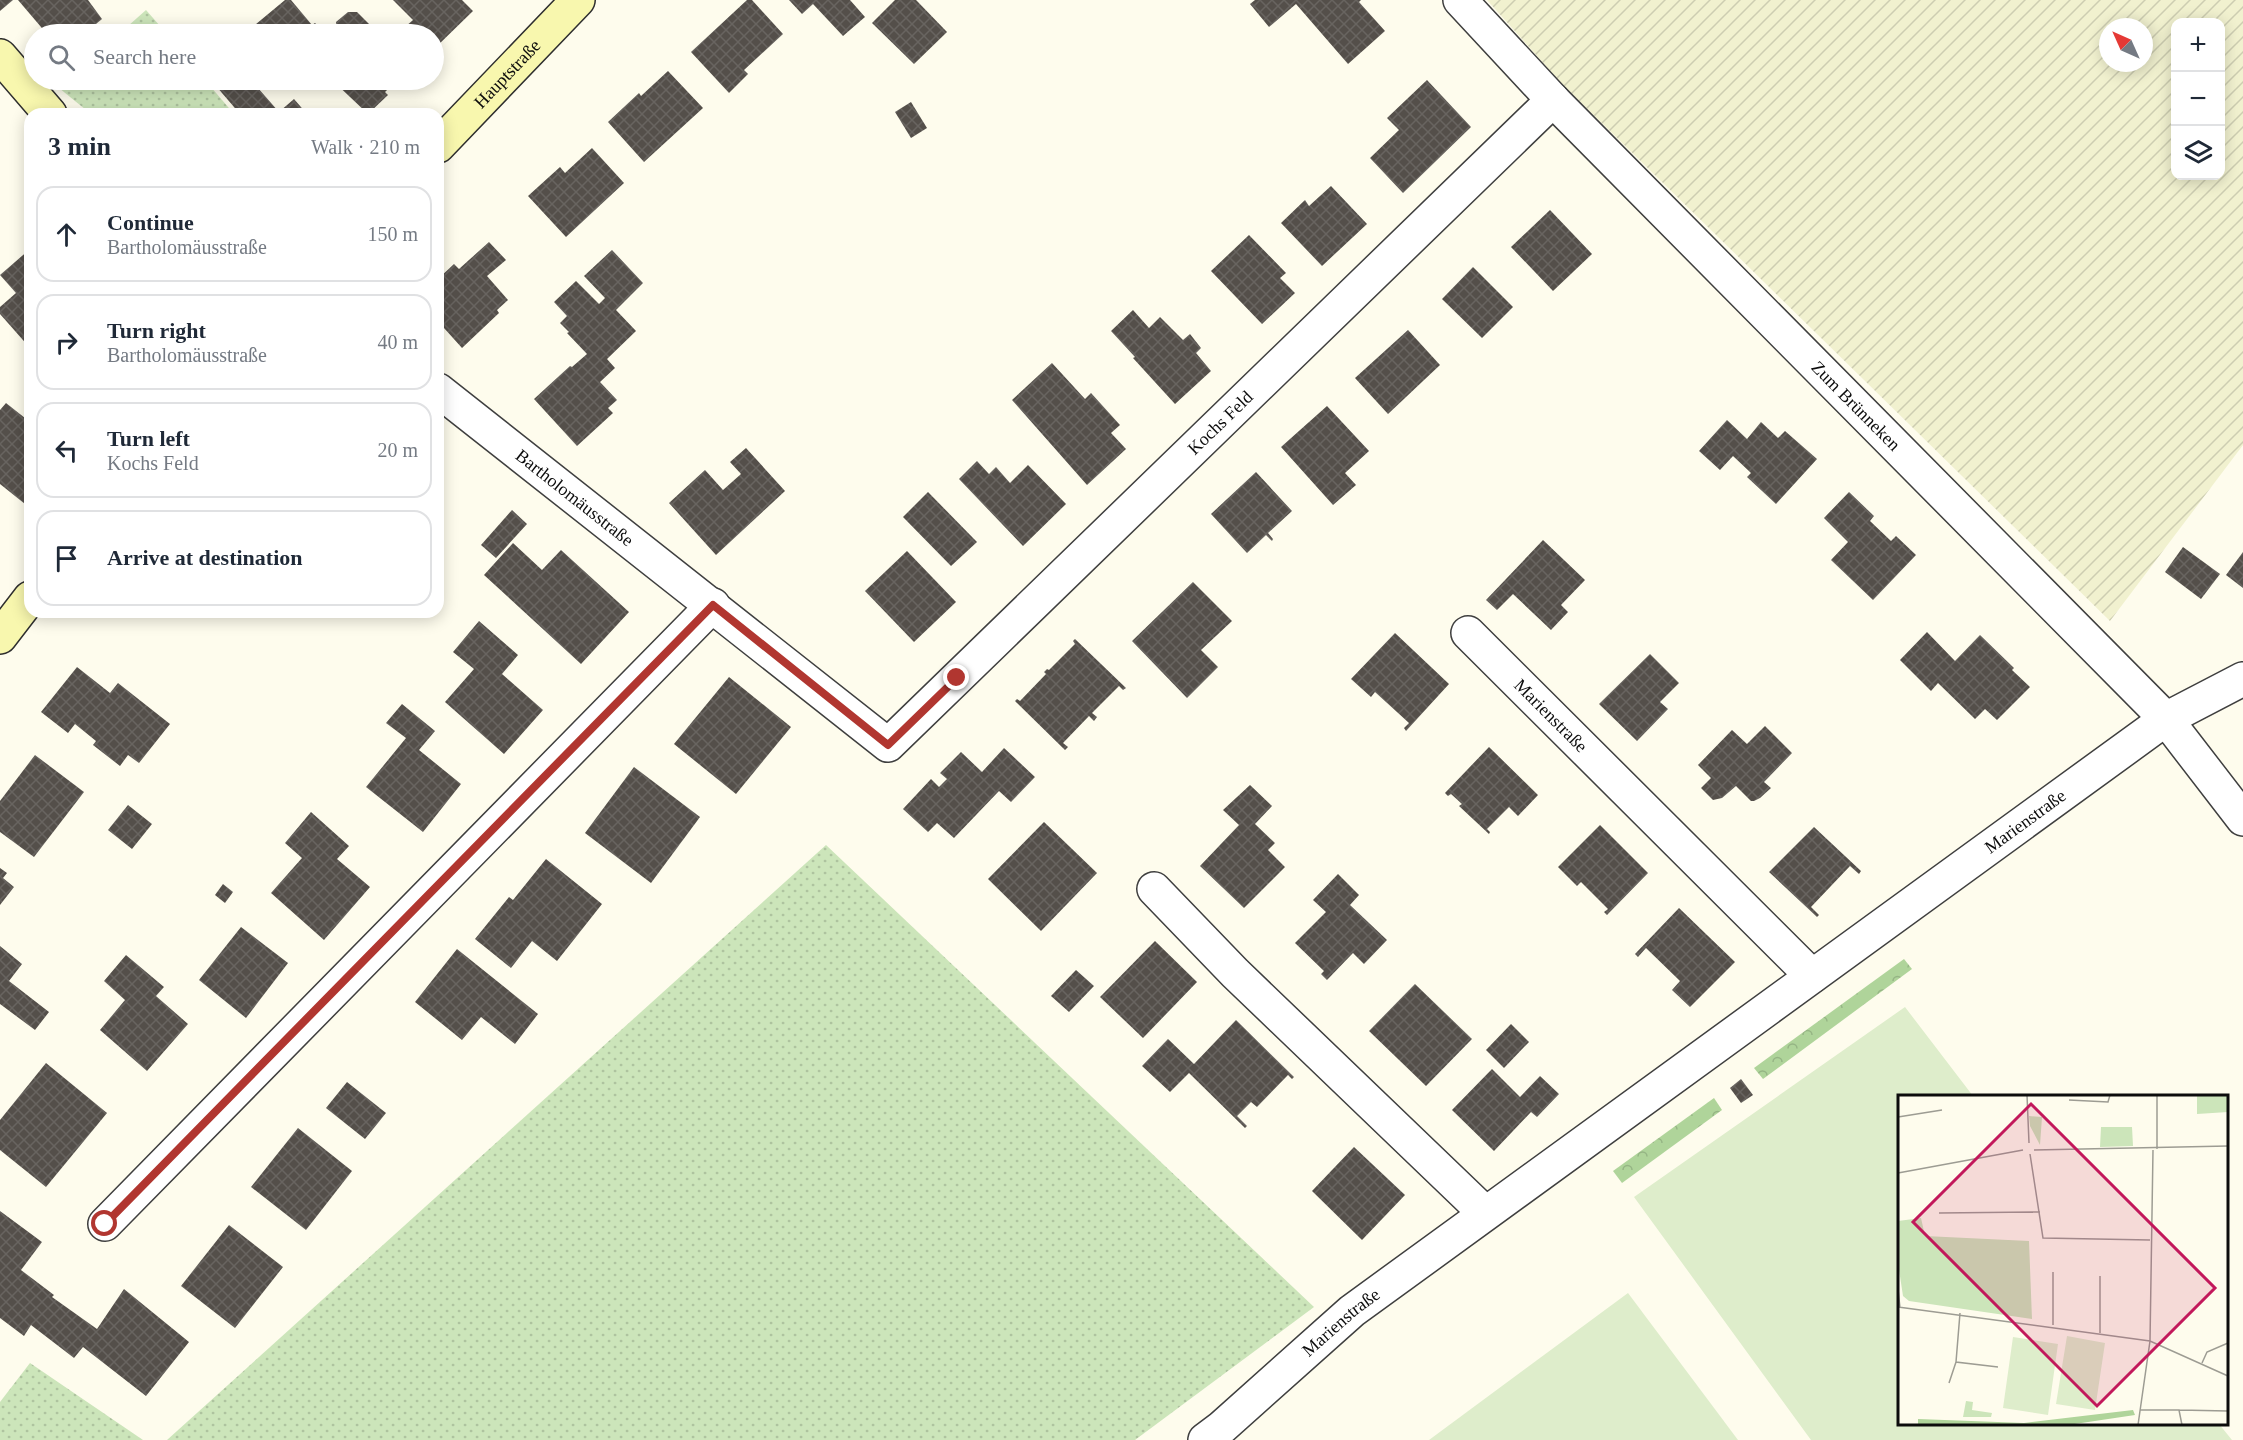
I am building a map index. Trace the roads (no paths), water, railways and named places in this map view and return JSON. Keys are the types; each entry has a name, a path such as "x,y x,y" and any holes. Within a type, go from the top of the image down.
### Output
{"main road":[{"name":"Hauptstraße","path":"444,140 578,0"},
{"path":"0,56 24,84"},
{"path":"29,90 45,108"},
{"path":"0,637 24,606"}],"street":[{"name":"Zum Brünneken","path":"1460,0 1553,100 2166,719 2243,819"},
{"name":"Kochs Feld","path":"888,745 1553,100"},
{"name":"Bartholomäusstraße","path":"444,395 888,745"},
{"path":"105,1224 713,605"},
{"name":"Marienstraße","path":"1468,633 1812,976"},
{"name":"Marienstraße","path":"1205,1440 1352,1311 1485,1213 2166,719 2243,679"},
{"path":"1154,889 1244,981 1485,1213"}]}
